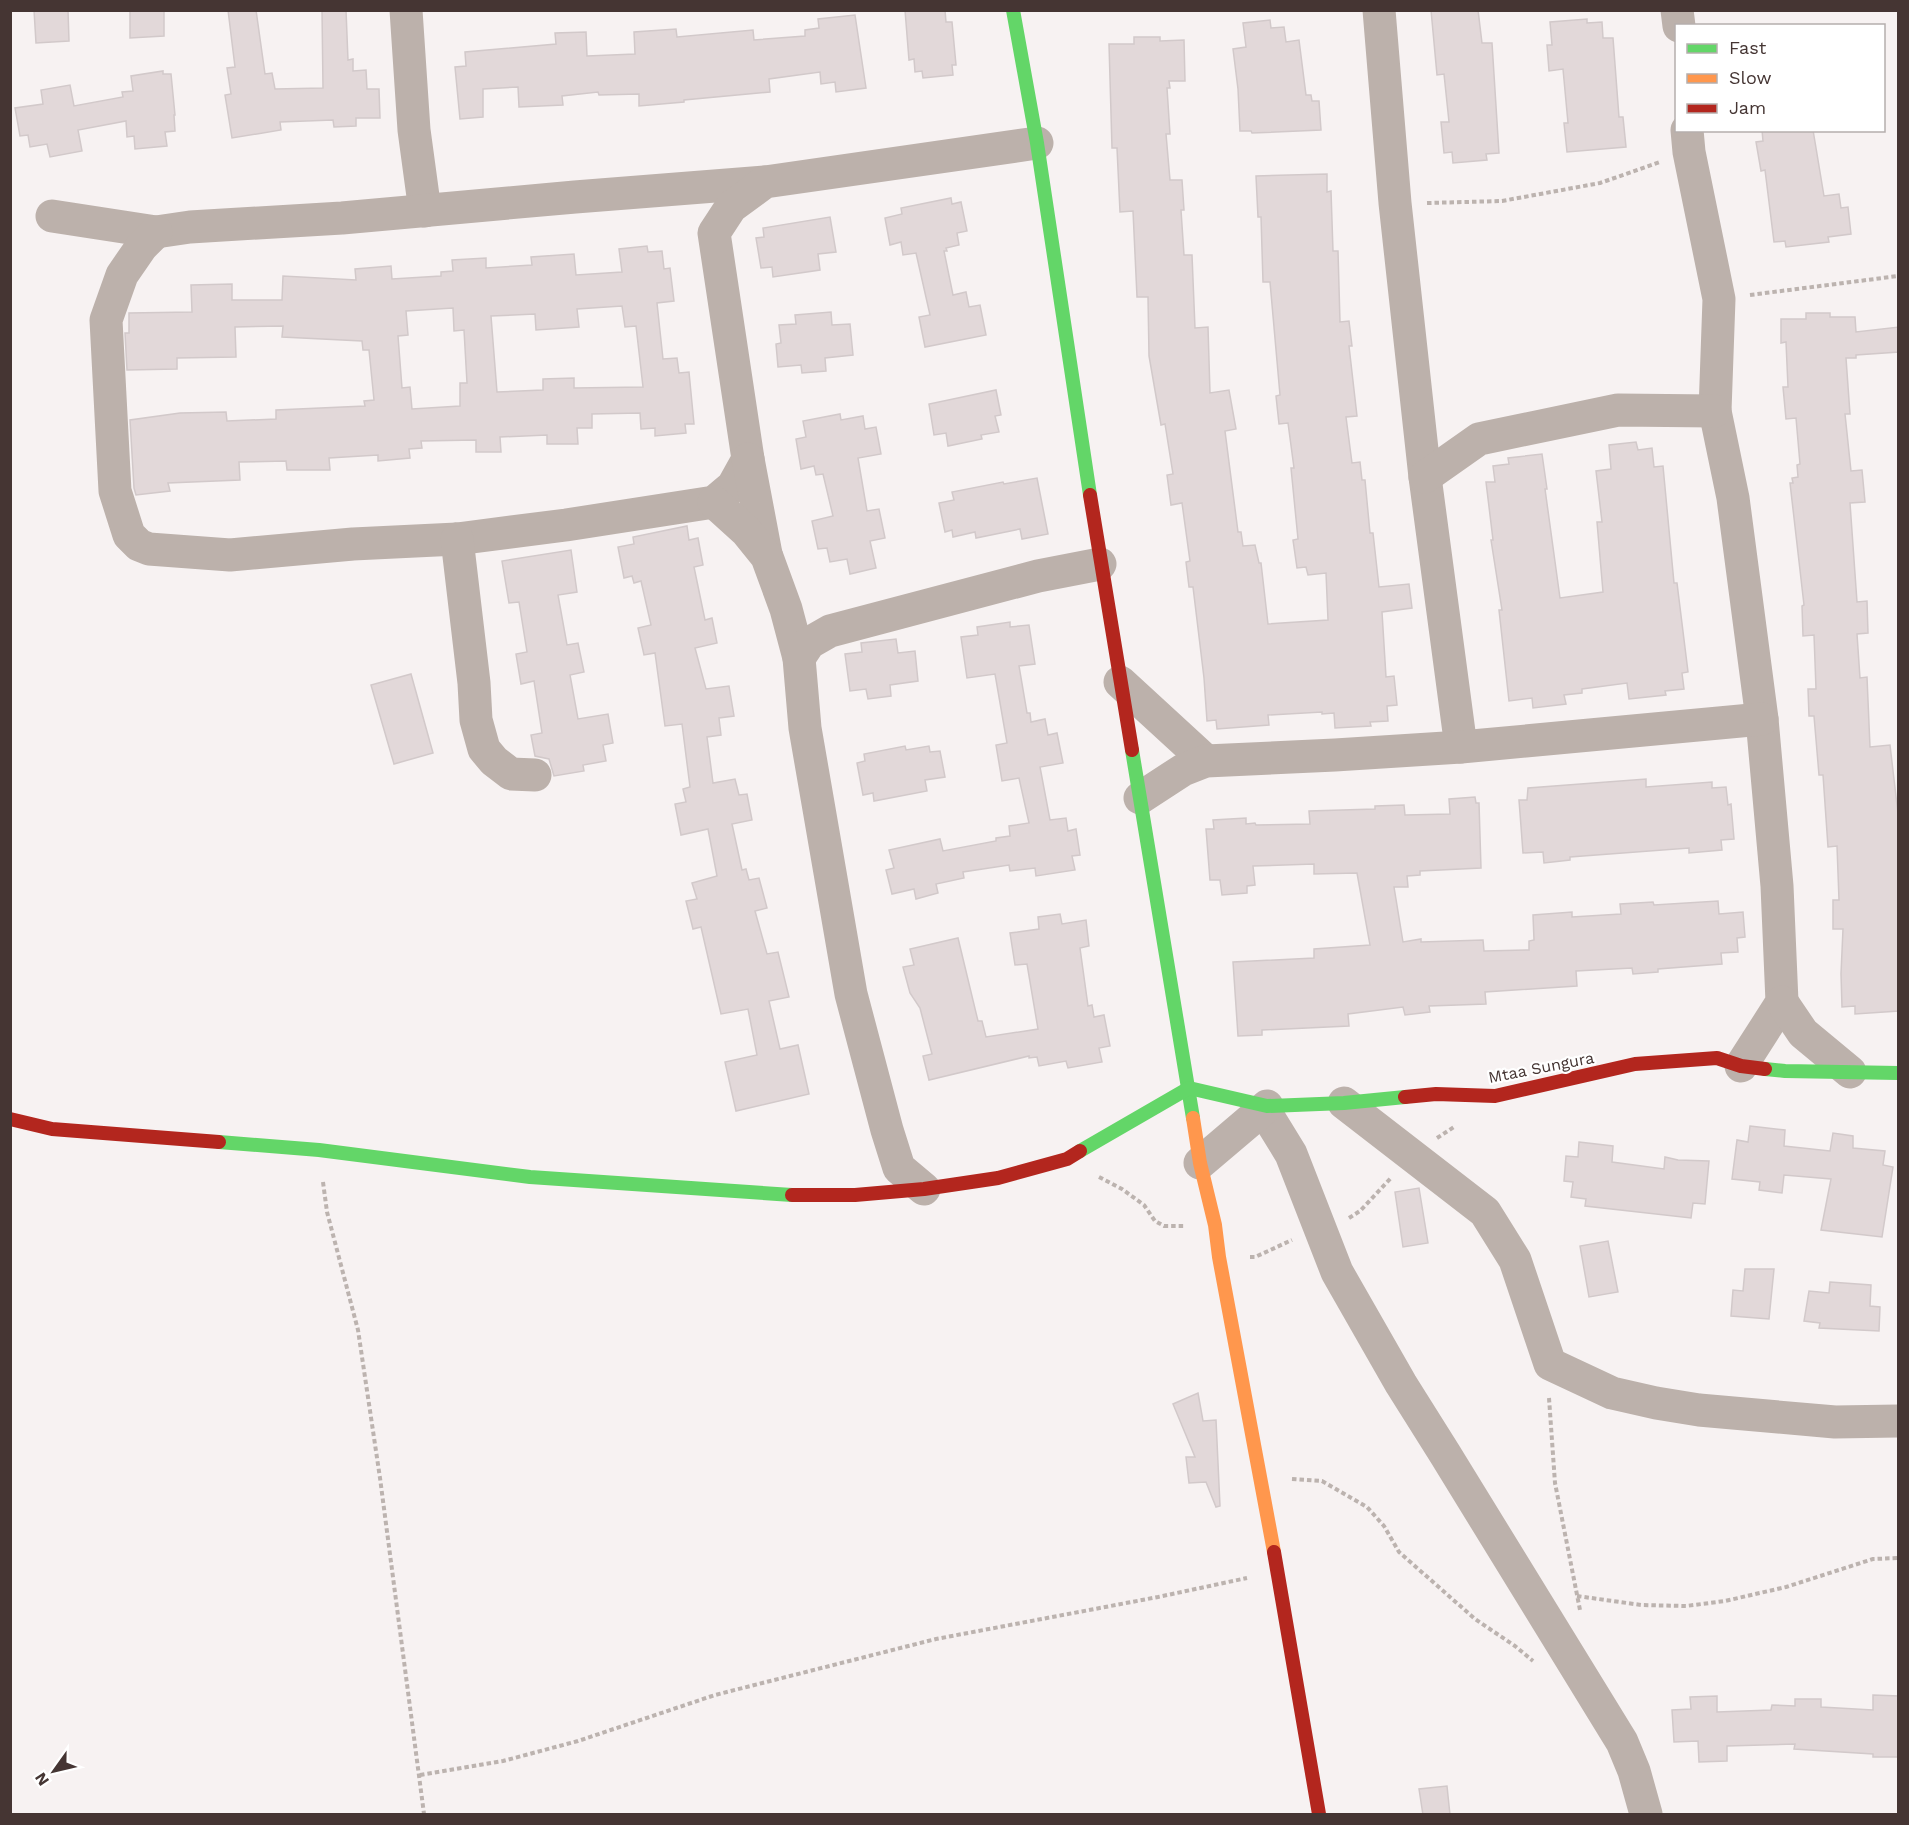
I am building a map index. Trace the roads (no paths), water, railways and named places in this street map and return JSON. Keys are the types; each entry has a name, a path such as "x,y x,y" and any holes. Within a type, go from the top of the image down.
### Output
{"street":[{"path":"406,10 414,129 425,211"},
{"path":"1013,10 1037,143 1100,564 1200,1163 1215,1225 1278,1571 1319,1815"},
{"path":"1378,10 1395,203 1425,477 1461,747"},
{"path":"1688,141 1719,299 1715,411 1733,498 1762,718 1777,886 1782,1002 1803,1033 1850,1072"},
{"path":"52,216 156,232 190,227 342,218 765,182 1037,143"},
{"path":"765,182 731,207 714,233 748,459 767,556 786,609 799,658 805,728 851,994 899,1168 924,1189"},
{"path":"156,232 142,246 122,275 106,320 115,491 129,535 139,545 149,549 230,555 353,544 457,539 566,525 714,502 733,486 748,459"},
{"path":"1425,477 1479,440 1501,434 1618,410 1715,411"},
{"path":"714,502 746,531 767,556"},
{"path":"457,539 474,683 476,720 484,749 511,774 535,775"},
{"path":"799,658 809,643 830,631 1038,576 1100,564"},
{"path":"786,609 830,631"},
{"path":"1120,682 1206,761"},
{"path":"1140,798 1183,770 1206,761 1461,747 1762,718"},
{"path":"1741,1066 1782,1002"},
{"name":"Mtaa Sungura","path":"1189,1088 1266,1108 1436,1094 1495,1096 1635,1064 1717,1058 1741,1066 1785,1071 1899,1073"},
{"path":"10,1119 52,1129 319,1150 530,1177 758,1194 855,1195 998,1179 1067,1159 1189,1088"},
{"path":"1344,1103 1485,1212 1515,1260 1550,1364 1612,1393 1656,1404 1835,1422 1899,1421"},
{"path":"1200,1163 1266,1108 1292,1154 1337,1272 1401,1384 1609,1719 1622,1742 1634,1772 1646,1815"}]}
